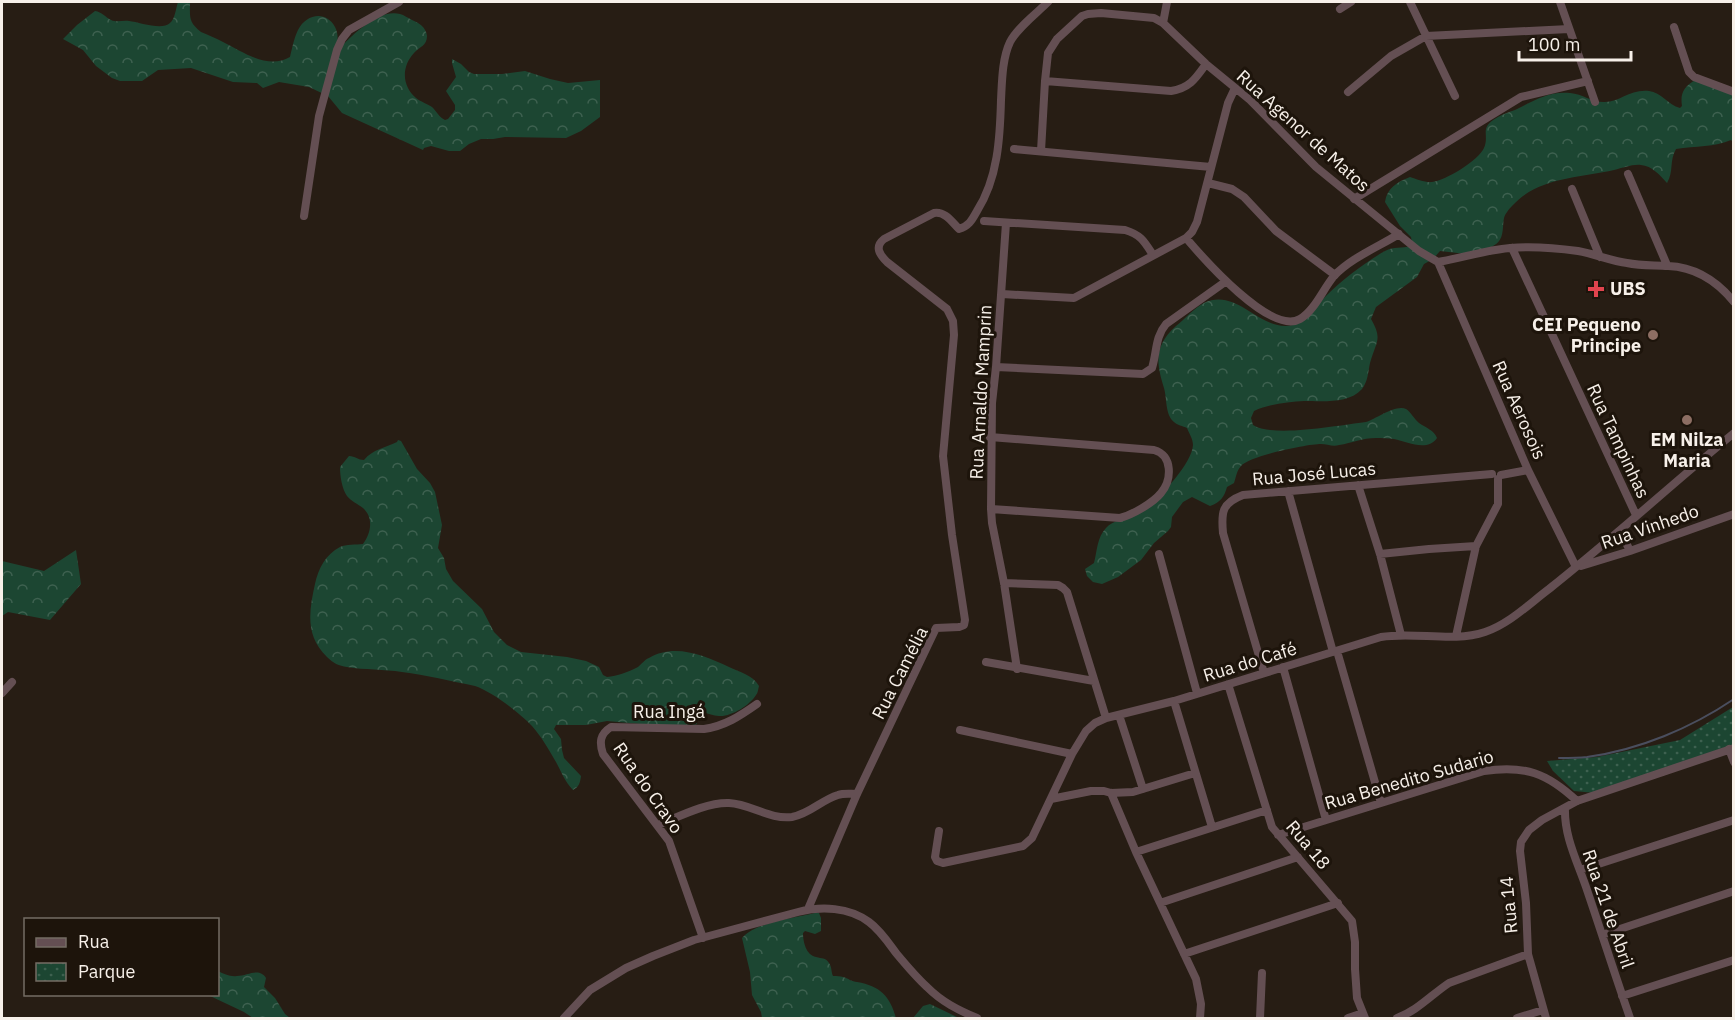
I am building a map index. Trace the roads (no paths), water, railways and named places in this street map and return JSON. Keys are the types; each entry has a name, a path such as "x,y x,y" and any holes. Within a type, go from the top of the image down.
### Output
{"street":[{"path":"304,216 320,116 339,45 349,30 399,2"},
{"name":"Rua Camélia","path":"808,909 857,794 936,628 959,627 964,625 965,620 943,456 954,335 953,321 947,309 880,255 879,242 938,212 944,214 959,229 968,225 980,207 997,157 1002,76 1010,43 1014,36 1048,2"},
{"path":"1163,23 1167,2"},
{"path":"1340,9 1351,2"},
{"path":"1410,2 1455,96"},
{"path":"1560,2 1595,102"},
{"name":"Rua Agenor de Matos","path":"1041,151 1045,81 1048,53 1052,46 1082,16 1095,13 1149,17 1163,23 1265,115 1316,167 1419,251 1438,262"},
{"path":"1674,27 1689,72 1701,81 1734,92"},
{"path":"1348,92 1391,56 1426,36 1569,29"},
{"path":"1045,81 1171,91 1183,89 1190,84 1206,64"},
{"path":"1354,199 1521,97 1588,81"},
{"path":"1002,294 1074,298 1186,238 1197,222 1228,103 1235,88"},
{"path":"1014,150 1211,167"},
{"path":"1628,174 1667,265"},
{"path":"1208,183 1232,189 1244,197 1276,231 1335,275"},
{"path":"1572,189 1600,257"},
{"path":"984,221 1125,230 1136,233 1153,255"},
{"name":"Rua Arnaldo Mamprin","path":"1006,223 990,437 991,509 1017,669"},
{"path":"1186,238 1225,282 1272,317 1284,321 1295,321 1306,313 1335,275 1347,265 1400,234"},
{"path":"1438,262 1512,248 1544,248 1581,252 1646,266 1667,265 1685,268 1699,273 1719,286 1734,302"},
{"name":"Rua Tampinhas","path":"1512,248 1636,515"},
{"name":"Rua Aerosois","path":"1438,262 1528,470 1576,567"},
{"path":"996,367 1143,374 1152,368 1157,339 1166,324 1225,282"},
{"name":"Rua do Café","path":"939,831 935,857 937,861 943,863 1023,846 1032,838 1072,753 1086,731 1095,723 1106,718 1174,701 1381,637 1470,635 1487,631 1504,623 1576,567 1734,434"},
{"path":"990,437 1154,450 1162,452 1167,458 1169,469 1160,495 1137,511 1120,518 991,509"},
{"name":"Rua José Lucas","path":"1264,672 1223,533 1222,518 1225,506 1233,499 1243,495 1358,485 1474,476 1496,477 1528,470"},
{"path":"1456,636 1476,546 1498,504 1496,477"},
{"path":"1358,485 1380,554 1401,635"},
{"path":"1288,491 1381,803"},
{"name":"Rua Vinhedo","path":"1576,567 1630,551 1734,514"},
{"path":"1620,530 1630,551"},
{"path":"1380,554 1476,546"},
{"path":"1159,554 1197,693"},
{"path":"1004,582 1058,585 1063,588 1069,597 1106,718"},
{"path":"986,662 1094,681"},
{"path":"1283,667 1326,820"},
{"path":"2,693 12,682"},
{"name":"Rua 18","path":"1228,684 1272,827 1352,921 1357,998 1364,1016"},
{"path":"1174,701 1212,827"},
{"name":"Rua Ingá","path":"611,727 704,729 716,727 742,715 757,704"},
{"path":"1119,715 1143,789"},
{"name":"Rua do Cravo","path":"611,727 602,736 600,744 603,754 669,841 703,938"},
{"path":"960,730 1072,753"},
{"path":"1731,748 1734,762"},
{"name":"Rua 14","path":"1546,1018 1528,954 1526,903 1520,860 1521,842 1529,830 1542,820 1577,801 1731,748"},
{"name":"Rua Benedito Sudario","path":"1278,835 1484,771 1506,768 1544,777 1577,801"},
{"path":"1051,799 1091,791 1133,792 1195,773"},
{"path":"1111,793 1196,979 1200,991 1200,1018"},
{"path":"658,825 715,804 729,803 748,806 775,816 802,815 836,795 857,794"},
{"name":"Rua 21 de Abril","path":"1565,808 1564,822 1567,835 1630,1018"},
{"path":"1136,852 1267,810"},
{"path":"1580,870 1734,820"},
{"path":"1160,903 1298,857"},
{"path":"1602,935 1734,891"},
{"path":"1184,954 1338,903"},
{"path":"564,1018 599,983 653,956 703,938 808,909 830,908 868,921 928,989 945,1003 977,1018"},
{"path":"1397,1018 1421,1006 1449,983 1528,954"},
{"path":"1622,996 1734,960"},
{"path":"1260,1018 1262,973"},
{"path":"1517,1018 1543,1010"},
{"path":"1348,1018 1364,1016"}],"waterway":[{"path":"1559,758 1606,754 1645,743 1682,728 1734,699"}],"place":[{"name":"UBS","path":"1596,289"},
{"name":"CEI Pequeno Principe","path":"1653,335"},
{"name":"EM Nilza Maria","path":"1687,420"}]}
